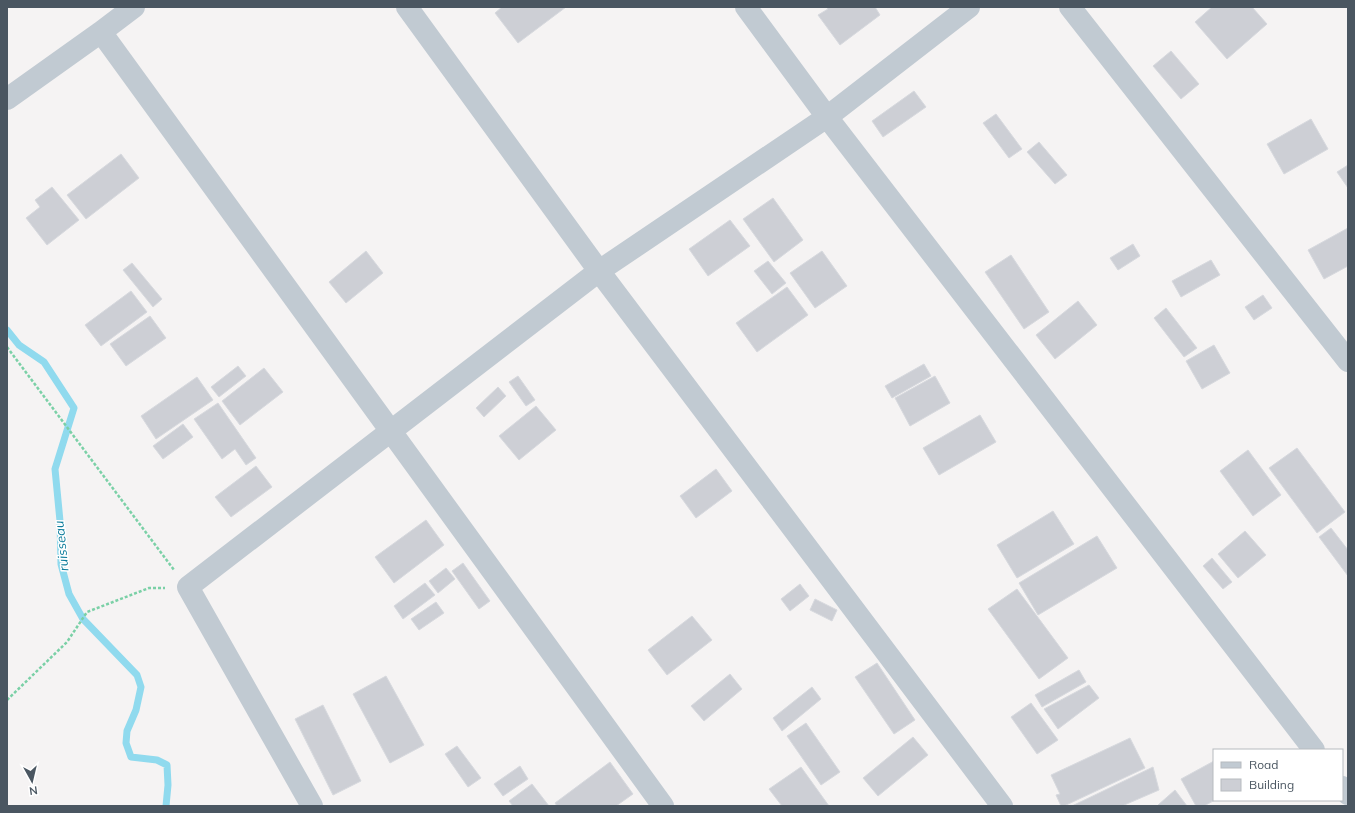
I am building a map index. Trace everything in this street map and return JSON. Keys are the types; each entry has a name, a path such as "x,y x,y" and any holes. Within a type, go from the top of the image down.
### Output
{"street":[{"path":"7,99 134,7"},
{"path":"407,7 599,271 1002,806"},
{"path":"746,7 827,117 1313,749"},
{"path":"312,806 188,588 599,271 827,117 969,7"},
{"path":"1070,7 1348,361"},
{"path":"100,32 663,806"}],"path":[{"path":"7,347 188,588"},
{"path":"7,700 67,642 87,612 149,588 188,588"}],"building":[{"path":"502,7 566,7 518,43 495,13"},
{"path":"826,7 875,7 880,15 840,45 818,15 828,9"},
{"path":"1212,7 1252,7 1267,24 1227,59 1195,22"},
{"path":"1171,51 1199,84 1181,99 1153,66"},
{"path":"914,91 926,107 883,137 872,121"},
{"path":"996,114 1022,149 1009,158 983,123"},
{"path":"1311,119 1328,149 1284,174 1267,144"},
{"path":"1039,142 1067,175 1055,184 1027,152"},
{"path":"121,154 139,178 86,219 67,195"},
{"path":"1348,165 1348,188 1337,172"},
{"path":"52,187 79,220 47,245 26,218 40,207 35,200"},
{"path":"773,198 803,240 774,262 743,219"},
{"path":"730,220 750,246 708,276 689,249"},
{"path":"1348,228 1348,266 1324,279 1308,250"},
{"path":"1133,244 1140,256 1118,270 1110,258"},
{"path":"366,251 383,273 346,303 329,282"},
{"path":"822,251 847,286 815,308 790,273"},
{"path":"1011,255 1049,312 1024,329 985,272"},
{"path":"1211,260 1220,275 1181,297 1172,281"},
{"path":"768,261 786,283 772,294 754,271"},
{"path":"132,263 162,299 153,307 123,270"},
{"path":"787,287 808,315 757,352 736,323"},
{"path":"131,291 147,312 101,346 85,325"},
{"path":"1263,295 1272,308 1254,320 1245,307"},
{"path":"1078,301 1097,325 1055,359 1036,335"},
{"path":"1166,308 1197,348 1184,357 1154,318"},
{"path":"150,316 166,338 126,366 110,344"},
{"path":"1214,345 1230,373 1202,389 1186,361"},
{"path":"924,364 931,376 892,398 885,386"},
{"path":"238,366 246,376 219,397 211,387"},
{"path":"264,368 283,392 240,425 222,401"},
{"path":"518,376 535,400 526,406 509,382"},
{"path":"935,376 950,403 910,426 895,398"},
{"path":"197,377 213,400 156,439 141,416"},
{"path":"498,387 506,396 484,417 476,408"},
{"path":"218,403 256,458 246,465 235,449 222,459 194,419"},
{"path":"536,406 556,430 519,460 499,436"},
{"path":"980,415 996,442 939,475 923,448"},
{"path":"183,424 193,437 163,459 153,446"},
{"path":"1297,448 1345,512 1317,533 1269,468"},
{"path":"1248,450 1281,495 1253,516 1220,471"},
{"path":"256,466 272,487 231,517 215,497"},
{"path":"716,469 732,491 696,518 680,496"},
{"path":"1053,511 1074,544 1017,578 997,545"},
{"path":"426,520 444,545 394,583 375,557"},
{"path":"1331,528 1348,550 1348,576 1319,537"},
{"path":"1245,531 1266,555 1238,578 1218,554"},
{"path":"1097,536 1117,568 1038,615 1019,583"},
{"path":"1212,558 1232,582 1223,589 1203,566"},
{"path":"463,563 490,601 479,609 452,571"},
{"path":"446,568 455,579 438,593 429,581"},
{"path":"425,583 435,595 403,619 394,606"},
{"path":"800,584 809,596 790,611 781,599"},
{"path":"1017,589 1068,658 1039,679 988,609"},
{"path":"815,599 837,610 832,621 810,610"},
{"path":"436,602 444,613 419,630 411,619"},
{"path":"692,616 712,640 667,675 648,650"},
{"path":"877,663 915,720 894,734 855,677"},
{"path":"1079,670 1086,682 1042,707 1035,695"},
{"path":"730,674 742,689 704,721 691,706"},
{"path":"386,676 424,745 390,763 353,694"},
{"path":"1089,685 1099,698 1058,729 1044,709"},
{"path":"812,687 821,699 782,731 773,718"},
{"path":"1031,703 1058,740 1037,754 1011,717"},
{"path":"323,705 361,781 333,795 295,719"},
{"path":"806,723 840,772 821,785 787,736"},
{"path":"913,737 928,755 878,796 863,778"},
{"path":"1130,738 1145,768 1064,806 1061,806 1056,795 1060,794 1051,775"},
{"path":"457,746 481,778 468,787 445,754"},
{"path":"610,762 633,794 616,806 557,806 555,803"},
{"path":"1213,762 1213,801 1204,806 1196,806 1181,779"},
{"path":"520,766 528,779 503,796 494,784"},
{"path":"801,767 829,806 782,806 769,789"},
{"path":"1153,767 1159,790 1122,806 1072,806"},
{"path":"532,784 549,806 513,806 509,801"},
{"path":"1175,790 1187,806 1158,805"}],"waterway":[{"name":"ruisseau","path":"7,330 19,345 44,362 74,408 55,469 60,521 61,564 69,594 83,619 137,675 141,687 136,710 127,731 126,743 131,757 157,760 167,765 168,785 166,806"}]}
